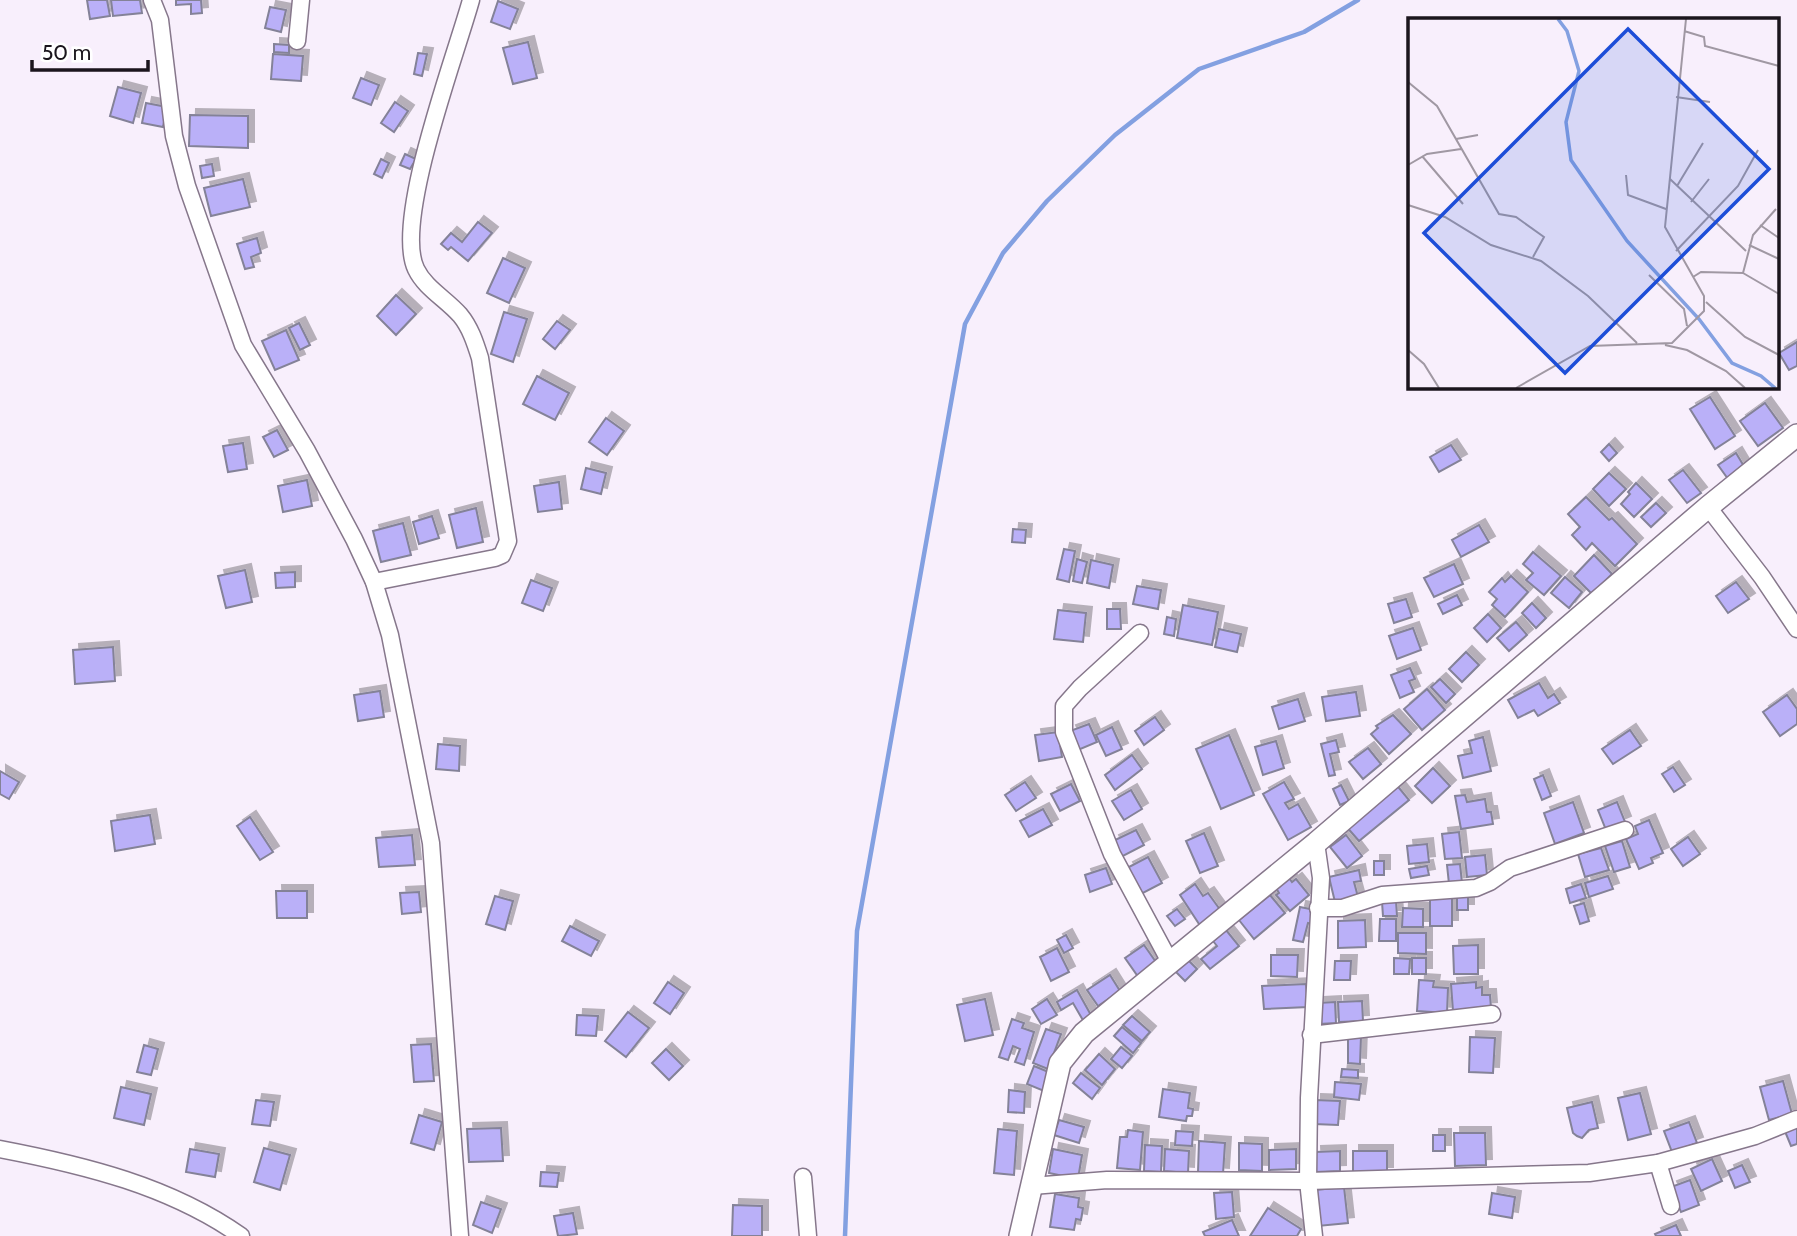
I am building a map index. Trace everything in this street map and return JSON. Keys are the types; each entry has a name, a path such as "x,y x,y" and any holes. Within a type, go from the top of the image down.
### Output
{"street":[{"path":"152,0 160,20 174,136 187,186 243,345 307,451 354,539 374,582 390,635 431,843 460,1236"},
{"path":"297,41 300,0"},
{"path":"374,582 495,558 502,555 508,541 480,358 472,332 459,314 422,279 416,268 411,244 415,191 471,0"},
{"path":"1020,1236 1060,1063 1084,1033 1317,843 1708,507 1797,435"},
{"path":"1708,507 1762,576 1797,629"},
{"path":"1140,633 1064,706 1064,732 1112,853 1170,962"},
{"path":"1318,908 1342,908 1382,895 1476,888 1510,868 1625,830"},
{"path":"1314,1236 1308,1181 1311,1035 1321,878 1317,843"},
{"path":"1311,1035 1492,1014"},
{"path":"1032,1186 1128,1180 1308,1181 1589,1173 1658,1163 1755,1136 1797,1119"},
{"path":"0,1149 65,1161 121,1178 178,1200 241,1236"},
{"path":"1658,1163 1671,1206"},
{"path":"803,1177 808,1236"}],"building":[{"path":"87,0 107,0 110,16 90,19"},
{"path":"111,0 140,0 142,13 113,16"},
{"path":"176,0 201,0 202,13 191,14 191,4 176,5"},
{"path":"498,1 518,9 510,29 491,22"},
{"path":"270,7 286,10 281,32 265,28"},
{"path":"528,42 537,78 513,84 503,48"},
{"path":"274,44 289,45 289,53 274,52"},
{"path":"418,53 427,54 422,76 414,74"},
{"path":"273,54 303,56 301,81 271,79"},
{"path":"361,78 379,85 371,105 353,98"},
{"path":"118,87 141,93 133,123 110,116"},
{"path":"395,102 408,111 394,132 381,123"},
{"path":"146,103 167,107 163,127 142,123"},
{"path":"190,115 248,116 248,148 189,146"},
{"path":"405,154 416,159 410,169 400,165"},
{"path":"381,159 389,163 382,178 374,174"},
{"path":"212,164 214,176 202,178 200,166"},
{"path":"243,179 250,207 211,216 204,188"},
{"path":"478,222 492,233 468,261 451,247 448,250 441,244 451,233 462,242"},
{"path":"257,238 261,253 251,257 254,267 245,269 237,244"},
{"path":"503,258 525,268 509,303 487,293"},
{"path":"396,295 416,314 396,335 377,316"},
{"path":"504,312 527,319 513,362 491,354"},
{"path":"557,321 570,330 555,349 543,339"},
{"path":"299,323 310,345 300,350 289,328"},
{"path":"286,330 299,360 275,370 262,341"},
{"path":"1797,342 1797,366 1789,370 1780,352"},
{"path":"537,376 569,393 555,420 523,404"},
{"path":"1710,397 1735,436 1715,449 1690,409"},
{"path":"1765,403 1783,428 1758,446 1740,421"},
{"path":"606,418 624,431 607,455 589,442"},
{"path":"277,430 288,450 274,457 263,437"},
{"path":"243,443 247,469 228,472 223,446"},
{"path":"1609,444 1617,453 1609,461 1601,452"},
{"path":"1451,445 1461,460 1439,472 1430,457"},
{"path":"1736,453 1745,468 1728,479 1718,465"},
{"path":"586,468 606,473 601,494 581,489"},
{"path":"1683,470 1701,493 1687,503 1669,480"},
{"path":"1609,473 1626,489 1609,506 1593,489"},
{"path":"307,480 312,506 283,512 278,486"},
{"path":"559,482 562,509 538,512 534,486"},
{"path":"1636,483 1652,499 1634,517 1621,504"},
{"path":"1586,497 1609,520 1612,518 1637,544 1615,566 1592,543 1586,550 1572,535 1580,527 1568,514"},
{"path":"1656,503 1666,513 1651,527 1641,517"},
{"path":"476,508 483,542 457,548 449,515"},
{"path":"432,516 439,538 419,544 413,522"},
{"path":"403,523 411,555 381,562 373,531"},
{"path":"1479,525 1489,542 1461,557 1452,540"},
{"path":"1013,529 1026,530 1025,543 1012,542"},
{"path":"1064,549 1075,551 1069,582 1057,579"},
{"path":"1533,552 1561,576 1544,595 1526,580 1533,573 1523,564"},
{"path":"1594,555 1612,574 1592,594 1574,576"},
{"path":"1077,559 1087,562 1082,583 1073,581"},
{"path":"1091,560 1113,565 1109,588 1087,583"},
{"path":"1454,564 1463,584 1434,597 1424,578"},
{"path":"245,570 252,602 226,608 218,576"},
{"path":"295,572 295,587 276,588 275,573"},
{"path":"1511,576 1528,592 1505,617 1492,605 1497,599 1489,592 1502,578 1505,582"},
{"path":"1565,577 1582,592 1569,608 1551,593"},
{"path":"531,580 552,588 543,611 522,603"},
{"path":"1736,582 1749,599 1728,613 1716,596"},
{"path":"1137,586 1161,590 1158,609 1133,604"},
{"path":"1457,595 1462,605 1443,614 1438,604"},
{"path":"1406,599 1412,617 1394,623 1388,604"},
{"path":"1532,603 1546,618 1536,628 1522,613"},
{"path":"1183,605 1218,612 1212,645 1177,638"},
{"path":"1107,609 1120,609 1121,629 1107,629"},
{"path":"1058,610 1086,613 1083,642 1054,639"},
{"path":"1488,614 1501,628 1487,642 1474,628"},
{"path":"1167,617 1176,619 1174,636 1164,634"},
{"path":"1516,622 1527,635 1509,651 1497,638"},
{"path":"1413,628 1421,650 1397,659 1389,636"},
{"path":"1219,629 1241,634 1237,652 1215,647"},
{"path":"113,647 115,681 75,684 73,650"},
{"path":"1466,652 1479,665 1462,682 1449,669"},
{"path":"1410,668 1415,679 1409,681 1414,692 1400,698 1391,675"},
{"path":"1440,679 1455,694 1446,703 1431,687"},
{"path":"1539,683 1548,698 1554,694 1560,703 1538,716 1534,710 1518,718 1508,700"},
{"path":"1427,689 1445,710 1422,730 1404,709"},
{"path":"380,691 384,717 358,721 354,695"},
{"path":"1356,692 1360,716 1326,721 1322,697"},
{"path":"1787,695 1797,709 1797,724 1780,736 1763,712"},
{"path":"1298,699 1305,721 1279,729 1272,707"},
{"path":"1393,715 1411,734 1389,754 1371,734 1378,728 1376,726"},
{"path":"1155,717 1164,730 1144,745 1135,731"},
{"path":"1089,724 1097,742 1078,750 1070,731"},
{"path":"1112,727 1122,749 1106,756 1096,735"},
{"path":"1630,730 1641,746 1613,764 1602,749"},
{"path":"1058,732 1062,757 1039,761 1035,735"},
{"path":"1229,735 1254,795 1221,809 1196,749"},
{"path":"1483,737 1491,771 1463,778 1458,756 1472,753 1469,741"},
{"path":"1336,740 1339,752 1330,754 1335,775 1329,776 1321,744"},
{"path":"1276,741 1284,768 1263,775 1255,747"},
{"path":"438,744 460,746 459,771 436,769"},
{"path":"1368,748 1381,764 1363,779 1349,762"},
{"path":"1132,755 1142,769 1115,790 1105,775"},
{"path":"1673,767 1685,785 1674,792 1662,774"},
{"path":"1433,768 1450,786 1432,803 1415,786"},
{"path":"0,771 19,782 9,799 0,794"},
{"path":"1543,775 1551,796 1542,800 1534,779"},
{"path":"1025,782 1036,798 1016,811 1005,795"},
{"path":"1284,782 1294,799 1285,803 1289,809 1298,804 1311,827 1288,840 1263,794"},
{"path":"1395,783 1409,800 1359,841 1345,825"},
{"path":"1071,784 1080,801 1060,811 1051,794"},
{"path":"1341,785 1349,801 1340,805 1333,789"},
{"path":"1131,790 1142,809 1124,820 1112,801"},
{"path":"1465,795 1467,802 1485,799 1493,824 1461,829 1455,796"},
{"path":"1573,802 1584,833 1555,844 1544,813"},
{"path":"1617,802 1625,822 1606,830 1598,810"},
{"path":"1043,809 1052,825 1029,837 1020,821"},
{"path":"150,815 155,844 115,851 111,821"},
{"path":"250,817 273,852 260,860 237,826"},
{"path":"1649,820 1663,853 1651,858 1653,863 1639,869 1626,839 1638,834 1635,826"},
{"path":"1136,830 1144,845 1121,857 1113,841"},
{"path":"1459,832 1462,858 1445,859 1442,834"},
{"path":"1204,833 1218,866 1200,873 1186,841"},
{"path":"412,835 415,865 379,867 376,838"},
{"path":"1346,835 1362,856 1347,868 1330,847"},
{"path":"1688,837 1700,854 1683,866 1671,849"},
{"path":"1622,841 1630,867 1614,872 1605,846"},
{"path":"1427,844 1429,862 1409,864 1407,846"},
{"path":"1601,848 1609,870 1585,877 1578,854"},
{"path":"1485,855 1487,875 1467,877 1465,857"},
{"path":"1148,857 1162,883 1141,894 1127,868"},
{"path":"1374,861 1384,861 1384,875 1374,875"},
{"path":"1460,864 1462,883 1449,884 1447,865"},
{"path":"1427,866 1429,875 1411,878 1409,869"},
{"path":"1106,868 1112,884 1090,892 1085,875"},
{"path":"1359,870 1361,881 1354,882 1358,897 1335,902 1329,877"},
{"path":"1608,876 1613,889 1589,897 1585,883"},
{"path":"1289,878 1292,882 1296,879 1309,895 1290,911 1276,895 1279,893 1276,888"},
{"path":"1195,884 1203,896 1208,893 1221,911 1201,927 1180,895"},
{"path":"1581,884 1586,898 1570,903 1566,889"},
{"path":"276,891 307,891 307,918 277,918"},
{"path":"419,892 421,912 402,914 400,893"},
{"path":"1270,895 1285,913 1254,939 1239,920"},
{"path":"1457,895 1468,895 1468,910 1457,910"},
{"path":"495,896 513,901 505,930 486,924"},
{"path":"1430,896 1452,896 1452,926 1430,926"},
{"path":"1396,901 1397,916 1383,916 1382,902"},
{"path":"1584,903 1589,921 1580,924 1574,906"},
{"path":"1300,907 1315,910 1312,924 1308,923 1303,942 1293,940"},
{"path":"1403,908 1423,909 1423,927 1402,927"},
{"path":"1177,909 1185,919 1175,926 1167,916"},
{"path":"1380,919 1396,919 1396,941 1379,941"},
{"path":"1365,920 1366,947 1338,948 1338,921"},
{"path":"570,926 599,941 591,956 562,941"},
{"path":"1226,930 1239,946 1210,969 1201,959 1217,946 1213,941"},
{"path":"1398,933 1426,933 1426,954 1398,953"},
{"path":"1066,935 1073,948 1064,953 1057,940"},
{"path":"1144,945 1158,965 1139,978 1125,958"},
{"path":"1478,945 1478,974 1454,974 1453,946"},
{"path":"1057,948 1069,972 1051,981 1040,957"},
{"path":"1271,955 1298,955 1297,977 1271,976"},
{"path":"1394,958 1410,959 1409,974 1394,974"},
{"path":"1412,958 1426,958 1426,974 1412,974"},
{"path":"1188,960 1197,969 1185,981 1176,972"},
{"path":"1335,961 1351,961 1350,980 1334,980"},
{"path":"1110,975 1120,991 1098,1006 1087,990"},
{"path":"1419,980 1434,981 1433,987 1448,988 1447,1013 1417,1011"},
{"path":"668,982 684,993 670,1014 654,1003"},
{"path":"1476,982 1476,988 1482,987 1482,995 1490,995 1491,1008 1453,1011 1451,984"},
{"path":"1306,984 1308,1007 1264,1009 1262,986"},
{"path":"1077,990 1092,1017 1084,1022 1073,1003 1061,1010 1057,1002"},
{"path":"985,999 993,1035 965,1041 957,1005"},
{"path":"1047,999 1057,1015 1041,1024 1032,1009"},
{"path":"1362,1001 1363,1021 1339,1022 1338,1002"},
{"path":"1335,1002 1336,1023 1319,1024 1318,1003"},
{"path":"628,1012 649,1028 626,1057 605,1041"},
{"path":"577,1015 598,1016 596,1036 576,1035"},
{"path":"1132,1016 1150,1032 1142,1041 1123,1025"},
{"path":"1012,1019 1024,1023 1022,1028 1034,1032 1024,1065 1015,1062 1020,1049 1013,1046 1008,1060 999,1057"},
{"path":"1122,1027 1141,1043 1133,1053 1114,1036"},
{"path":"1046,1029 1061,1034 1048,1069 1033,1063"},
{"path":"1348,1036 1361,1036 1360,1064 1348,1063"},
{"path":"1470,1037 1495,1038 1493,1073 1469,1072"},
{"path":"431,1044 434,1081 414,1082 411,1045"},
{"path":"144,1045 158,1049 151,1075 137,1072"},
{"path":"1121,1047 1132,1056 1122,1068 1111,1059"},
{"path":"666,1049 683,1066 669,1080 652,1063"},
{"path":"1099,1054 1115,1069 1102,1085 1085,1070"},
{"path":"1034,1066 1051,1073 1044,1091 1027,1084"},
{"path":"1342,1069 1358,1070 1358,1078 1341,1077"},
{"path":"1081,1073 1100,1088 1092,1099 1073,1083"},
{"path":"1783,1081 1792,1114 1769,1120 1760,1087"},
{"path":"1335,1082 1361,1084 1359,1100 1334,1097"},
{"path":"121,1087 151,1094 144,1125 114,1118"},
{"path":"1163,1089 1190,1093 1188,1108 1193,1109 1192,1116 1187,1116 1186,1121 1159,1117"},
{"path":"1009,1090 1025,1092 1024,1113 1008,1112"},
{"path":"1640,1093 1651,1134 1628,1140 1618,1098"},
{"path":"256,1100 274,1102 270,1126 252,1124"},
{"path":"1315,1100 1340,1101 1338,1125 1314,1124"},
{"path":"1592,1102 1598,1128 1589,1130 1582,1138 1573,1133 1567,1108"},
{"path":"419,1115 442,1122 434,1150 411,1143"},
{"path":"1059,1120 1084,1127 1079,1143 1054,1135"},
{"path":"1689,1122 1697,1143 1672,1152 1664,1131"},
{"path":"1797,1124 1797,1144 1791,1146 1784,1129"},
{"path":"501,1128 503,1161 469,1162 467,1129"},
{"path":"998,1129 1017,1131 1014,1175 994,1173"},
{"path":"1128,1130 1143,1132 1140,1170 1117,1168 1120,1137 1127,1137"},
{"path":"1176,1131 1193,1132 1192,1146 1175,1145"},
{"path":"1454,1133 1485,1133 1486,1165 1455,1166"},
{"path":"1433,1135 1445,1135 1445,1151 1433,1151"},
{"path":"1199,1141 1225,1143 1223,1174 1198,1172"},
{"path":"1239,1143 1262,1144 1262,1171 1239,1170"},
{"path":"1145,1145 1162,1146 1161,1172 1144,1171"},
{"path":"264,1148 290,1155 280,1190 254,1182"},
{"path":"190,1149 219,1154 215,1177 186,1172"},
{"path":"1053,1149 1082,1155 1078,1179 1049,1173"},
{"path":"1165,1149 1189,1151 1188,1173 1164,1171"},
{"path":"1296,1149 1296,1169 1269,1170 1269,1150"},
{"path":"1340,1151 1340,1171 1316,1172 1315,1152"},
{"path":"1353,1151 1387,1151 1387,1173 1353,1173"},
{"path":"1712,1159 1722,1181 1701,1191 1691,1169"},
{"path":"1742,1165 1750,1182 1735,1188 1728,1171"},
{"path":"541,1172 559,1173 557,1187 540,1186"},
{"path":"1690,1180 1699,1205 1681,1212 1671,1187"},
{"path":"1344,1187 1348,1223 1318,1226 1315,1190"},
{"path":"1232,1192 1234,1217 1216,1219 1214,1193"},
{"path":"1492,1193 1515,1197 1512,1218 1489,1214"},
{"path":"1055,1194 1079,1198 1078,1207 1083,1208 1081,1220 1076,1219 1074,1230 1050,1227"},
{"path":"481,1202 501,1209 492,1233 473,1225"},
{"path":"733,1205 762,1206 762,1236 732,1236"},
{"path":"1268,1208 1301,1229 1297,1236 1250,1236"},
{"path":"573,1213 577,1234 558,1236 554,1216"},
{"path":"1232,1220 1239,1236 1205,1236 1203,1232"},
{"path":"1676,1225 1681,1236 1655,1234"}],"waterway":[{"path":"845,1236 857,931 965,324 1003,253 1047,201 1115,135 1199,69 1304,32 1358,0"}]}
